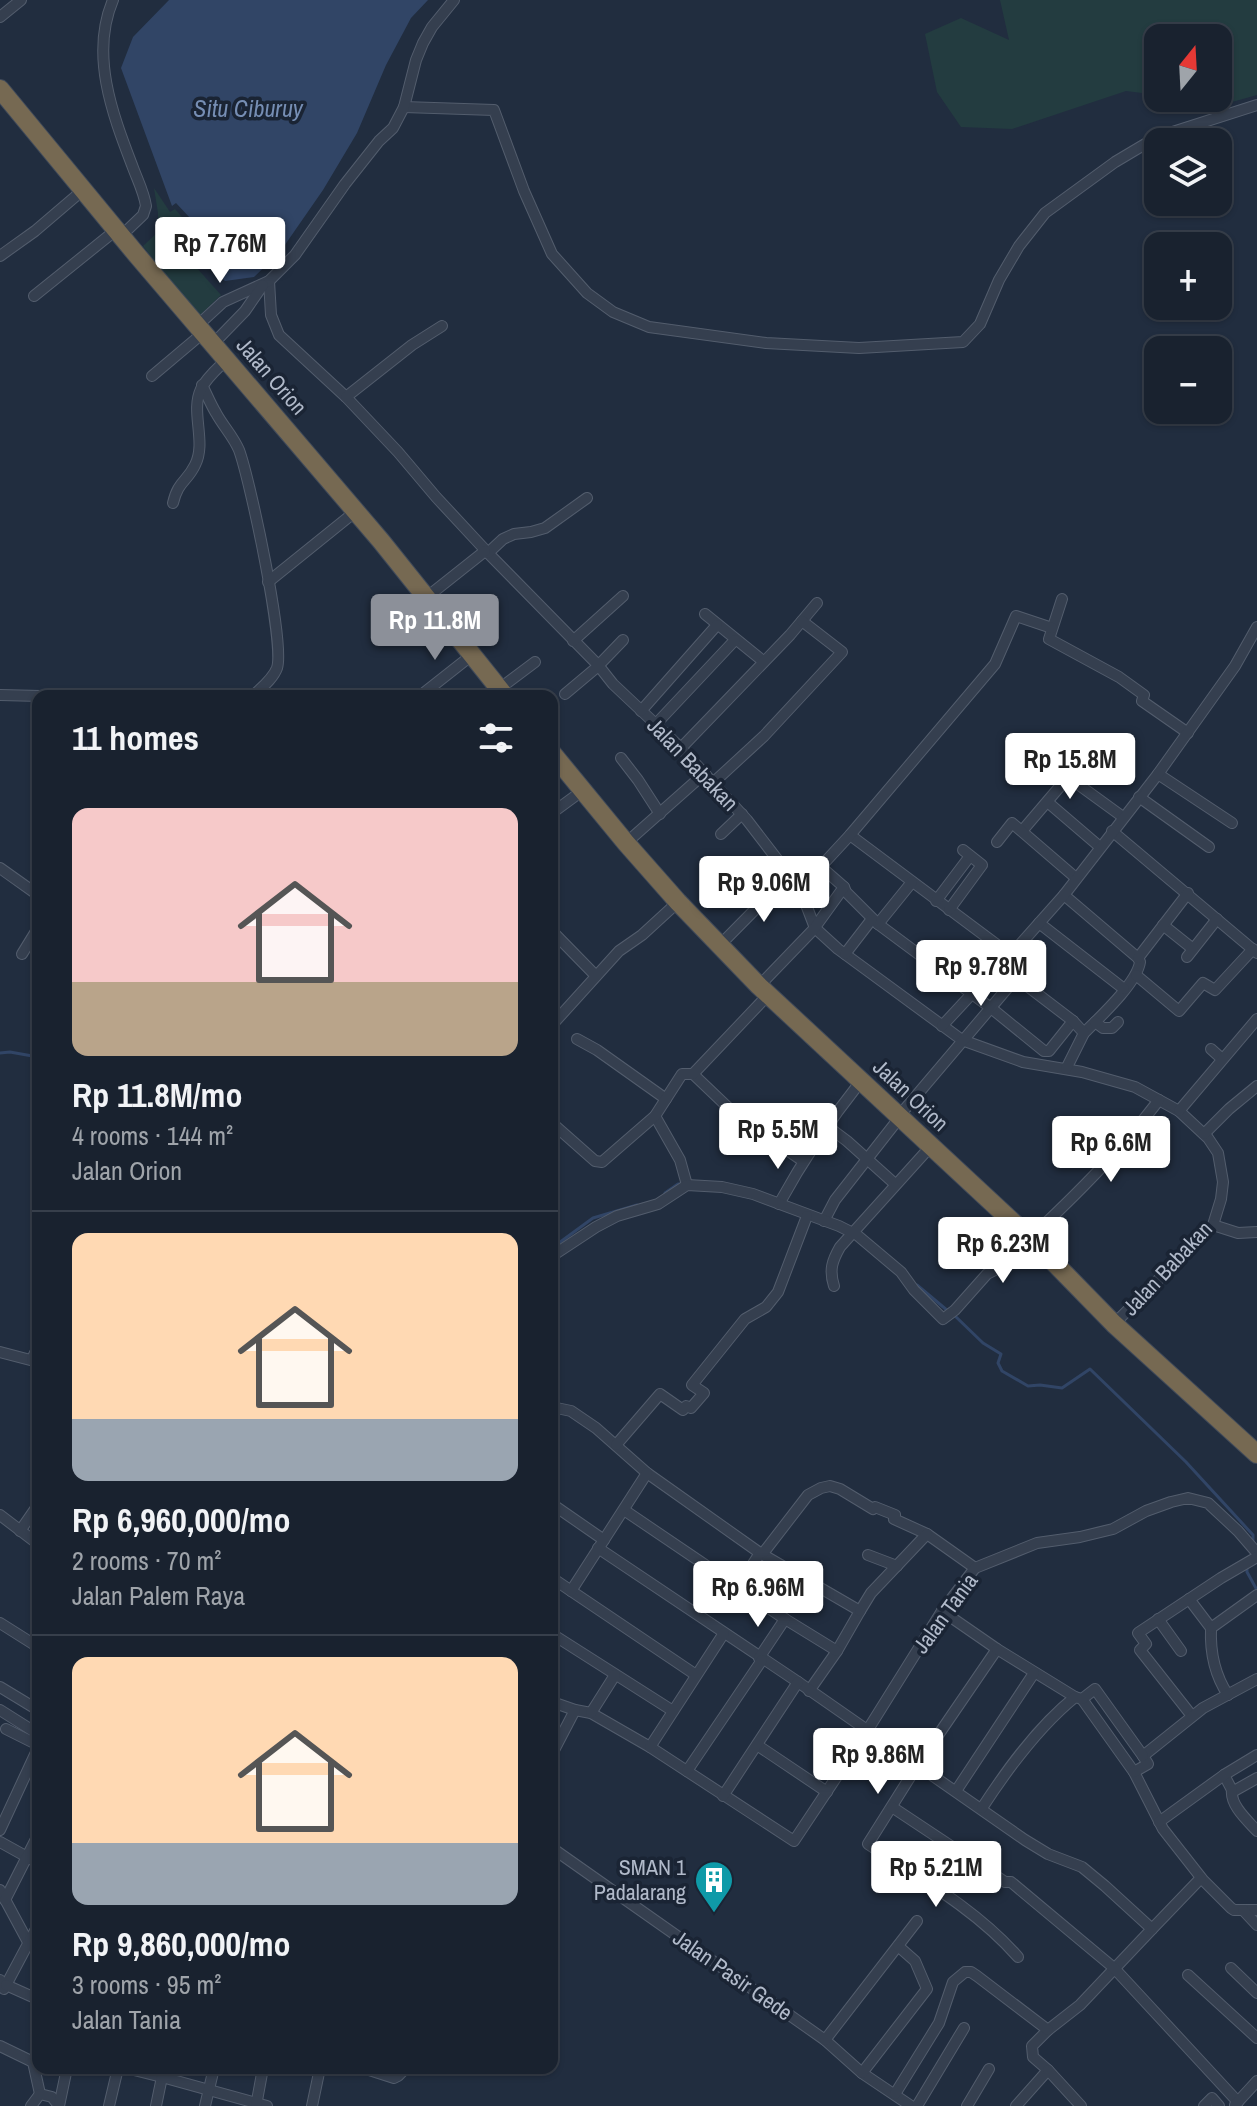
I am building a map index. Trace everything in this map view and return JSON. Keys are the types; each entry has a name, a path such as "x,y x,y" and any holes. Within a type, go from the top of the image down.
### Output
{"highway":[{"name":"Jalan Orion","path":"1,93 356,511 500,690"},
{"name":"Jalan Orion","path":"558,761 678,902 764,991 1031,1239 1114,1324 1257,1454"}],"street":[{"path":"0,17 21,0"},
{"path":"34,296 143,215 146,206 104,74 102,41 106,16 113,0"},
{"path":"152,376 204,334 245,311 266,283 295,255 345,184 393,128 404,107 423,43 454,0"},
{"path":"404,107 494,110 524,191 552,254 587,293 613,312 649,327 685,333 766,343 859,348 963,342 980,324 999,280 1019,246 1045,213 1115,162 1157,137 1257,105"},
{"path":"0,256 83,190"},
{"path":"204,334 223,302 266,283"},
{"name":"Jalan Babakan","path":"266,283 276,331 346,397 486,552 613,684 681,748 703,776 714,782 787,877 800,889 812,931 962,1040 1023,1062 1066,1069 1135,1087 1179,1111 1204,1134 1218,1153 1223,1175 1221,1199 1213,1225 1114,1324"},
{"path":"346,397 412,345 442,326"},
{"path":"173,503 176,491 195,465 198,453 198,405 202,385 226,360"},
{"path":"202,385 239,450 268,582 279,661 276,673 259,690"},
{"path":"427,597 503,539 545,528 587,498"},
{"path":"268,582 356,511"},
{"path":"573,641 623,596"},
{"path":"1062,599 1049,639 1119,677 1144,695 1142,701 1188,733"},
{"path":"681,748 817,603"},
{"path":"705,614 763,661"},
{"path":"800,889 850,835 995,664 1016,616 1052,628"},
{"path":"714,782 764,736 842,652 802,621"},
{"path":"641,711 717,625"},
{"path":"942,1026 1064,895 1188,733 1255,633"},
{"path":"565,694 623,640"},
{"path":"656,724 735,640"},
{"path":"428,690 472,655"},
{"path":"505,690 535,662"},
{"path":"0,695 32,696"},
{"path":"621,758 660,814"},
{"path":"1158,774 1232,823"},
{"path":"626,843 703,776"},
{"path":"1022,831 1068,777 1123,817"},
{"path":"558,809 582,791"},
{"path":"1139,797 1209,847"},
{"path":"1051,805 1100,847"},
{"path":"721,834 740,816"},
{"path":"997,842 1012,823 1076,878"},
{"path":"1112,831 1255,951 1215,990 1203,983 1179,1011 1136,975"},
{"path":"850,835 1036,974"},
{"path":"936,901 966,853 982,865 949,910"},
{"path":"820,866 844,887 875,922 1047,1052 1073,1021"},
{"path":"0,868 32,891"},
{"path":"719,946 787,877"},
{"path":"845,954 912,882"},
{"path":"693,1074 764,991 844,887"},
{"path":"1138,958 1188,893"},
{"path":"1064,895 1138,958 1140,965 1136,975 1084,1033 1066,1069"},
{"path":"558,1018 619,951 678,902"},
{"path":"1163,925 1190,953 1217,919"},
{"path":"1039,923 1124,989"},
{"path":"558,937 596,976"},
{"path":"22,954 32,938"},
{"path":"1001,966 1073,1021 1084,1033"},
{"path":"825,1218 900,1116 1016,978"},
{"path":"1179,1111 1257,1019"},
{"path":"1095,1022 1107,1029 1118,1022"},
{"path":"577,1039 666,1099"},
{"path":"1211,1049 1221,1058"},
{"path":"558,1128 599,1162 655,1116 682,1074 693,1074 736,1115 803,1161"},
{"path":"780,1202 803,1161 861,1081"},
{"path":"1204,1134 1257,1086"},
{"path":"558,1252 617,1216 658,1204 686,1183 722,1187 780,1202 807,1216 825,1218 854,1231 901,1272 943,1319 987,1274 1001,1267 1085,1187 1159,1100"},
{"path":"655,1116 680,1160 686,1183"},
{"path":"827,1126 895,1184"},
{"path":"834,1286 830,1273 840,1247 931,1146"},
{"path":"616,1445 660,1394 683,1410 698,1402 704,1393 692,1385 745,1319 771,1303 807,1216"},
{"path":"1213,1225 1238,1233 1257,1232"},
{"path":"0,1352 32,1359"},
{"path":"558,1409 574,1413 596,1428 647,1473 760,1553 860,1611"},
{"path":"571,1591 647,1473"},
{"path":"738,1587 760,1553 764,1552 808,1495 830,1486 873,1509 875,1507 895,1515 894,1519 927,1534 975,1568"},
{"name":"Jalan Tania","path":"723,1796 794,1841 942,1611 975,1568 1037,1543 1113,1529 1146,1511 1188,1498 1208,1503 1246,1541 1257,1574"},
{"path":"558,1509 724,1633 917,1766 1048,1854 1082,1867 1152,1929"},
{"path":"624,1510 837,1651"},
{"path":"20,1531 32,1514"},
{"path":"0,1515 32,1540"},
{"path":"809,1691 871,1593 927,1534"},
{"path":"868,1555 897,1566"},
{"path":"1192,1716 1140,1650 1146,1644 1138,1633 1252,1558"},
{"path":"558,1583 696,1675"},
{"path":"1211,1628 1256,1596"},
{"path":"1189,1599 1211,1628 1210,1647 1214,1667 1228,1695"},
{"path":"942,1611 1034,1673 1078,1698 1134,1772 1159,1822 1201,1878 1231,1908 1257,1910"},
{"path":"687,1771 785,1619"},
{"path":"1158,1619 1181,1651"},
{"path":"0,1623 32,1643"},
{"path":"650,1747 724,1633"},
{"path":"558,1638 673,1711"},
{"path":"997,1649 868,1844 972,1915 1018,1957"},
{"path":"956,1791 1034,1673"},
{"path":"591,1713 615,1675"},
{"path":"1143,1756 1192,1716 1257,1679"},
{"path":"558,1704 591,1713 650,1747 723,1796 798,1682"},
{"path":"0,1687 32,1706"},
{"path":"982,1808 1016,1759 1045,1726 1078,1698 1095,1689 1148,1764 1134,1772"},
{"path":"0,1710 32,1730"},
{"path":"558,1743 575,1710"},
{"path":"0,1741 13,1717"},
{"path":"6,1729 32,1743"},
{"path":"757,1745 827,1792"},
{"path":"1159,1822 1257,1755"},
{"path":"0,1830 32,1759"},
{"path":"1224,1775 1232,1790 1231,1798 1257,1831"},
{"path":"1232,1790 1236,1791 1257,1778"},
{"path":"892,1807 1005,1882 1011,1882 1114,1968 1235,2104 1257,2081"},
{"path":"0,1842 32,1860"},
{"path":"29,1944 3,1895 32,1846"},
{"name":"Jalan Pasir Gede","path":"558,1852 825,2040 862,2073 914,2106"},
{"path":"1081,2106 1033,2057 1032,2046 1084,2001 1201,1878"},
{"path":"1243,1910 1257,1925"},
{"path":"825,2040 917,1921"},
{"path":"32,1938 2,1988 32,1998"},
{"path":"862,2073 927,1989 915,1961 898,1946"},
{"path":"1231,1968 1257,1993"},
{"path":"895,2094 939,2023 953,1982 965,1972 977,1976 1048,2030"},
{"path":"1188,1975 1257,2038"},
{"path":"914,2106 964,2028"},
{"path":"1,2050 32,2062"},
{"path":"967,2106 989,2069"},
{"path":"1016,2106 1048,2070"},
{"path":"31,2106 40,2094 37,2074"},
{"path":"59,2106 66,2074"},
{"path":"109,2106 117,2074"},
{"path":"156,2106 164,2074"},
{"path":"166,2074 209,2091 260,2105 263,2074"},
{"path":"205,2106 213,2074"},
{"path":"312,2106 319,2074"},
{"path":"40,2094 52,2097 59,2106"},
{"path":"1204,2106 1212,2098 1219,2106"}],"green space":[{"path":"1000,0 1257,0 1257,95 1232,102 1232,24 1144,24 1144,93 1126,91 1012,129 961,127 937,92 925,34 961,18 1009,40"},
{"path":"154,188 170,212 175,209 196,233 179,248 221,295 198,317 143,246 158,232"}],"water":[{"name":"Situ Ciburuy","path":"169,0 428,0 411,18 386,65 357,133 323,190 280,252 254,277 225,281 188,245 204,233 176,203 172,206 121,68 133,37"}],"waterway":[{"path":"0,1053 32,1056"},
{"path":"665,1193 683,1184"},
{"path":"558,1244 593,1218 637,1205"},
{"path":"917,1285 948,1311"},
{"path":"954,1315 983,1343 1001,1354 998,1363 1002,1371 1028,1386 1062,1388 1090,1369 1186,1462 1253,1535 1253,1541"},
{"path":"1247,1566 1257,1590"}],"place":[{"name":"SMAN 1 Padalarang","path":"714,1914"}]}
